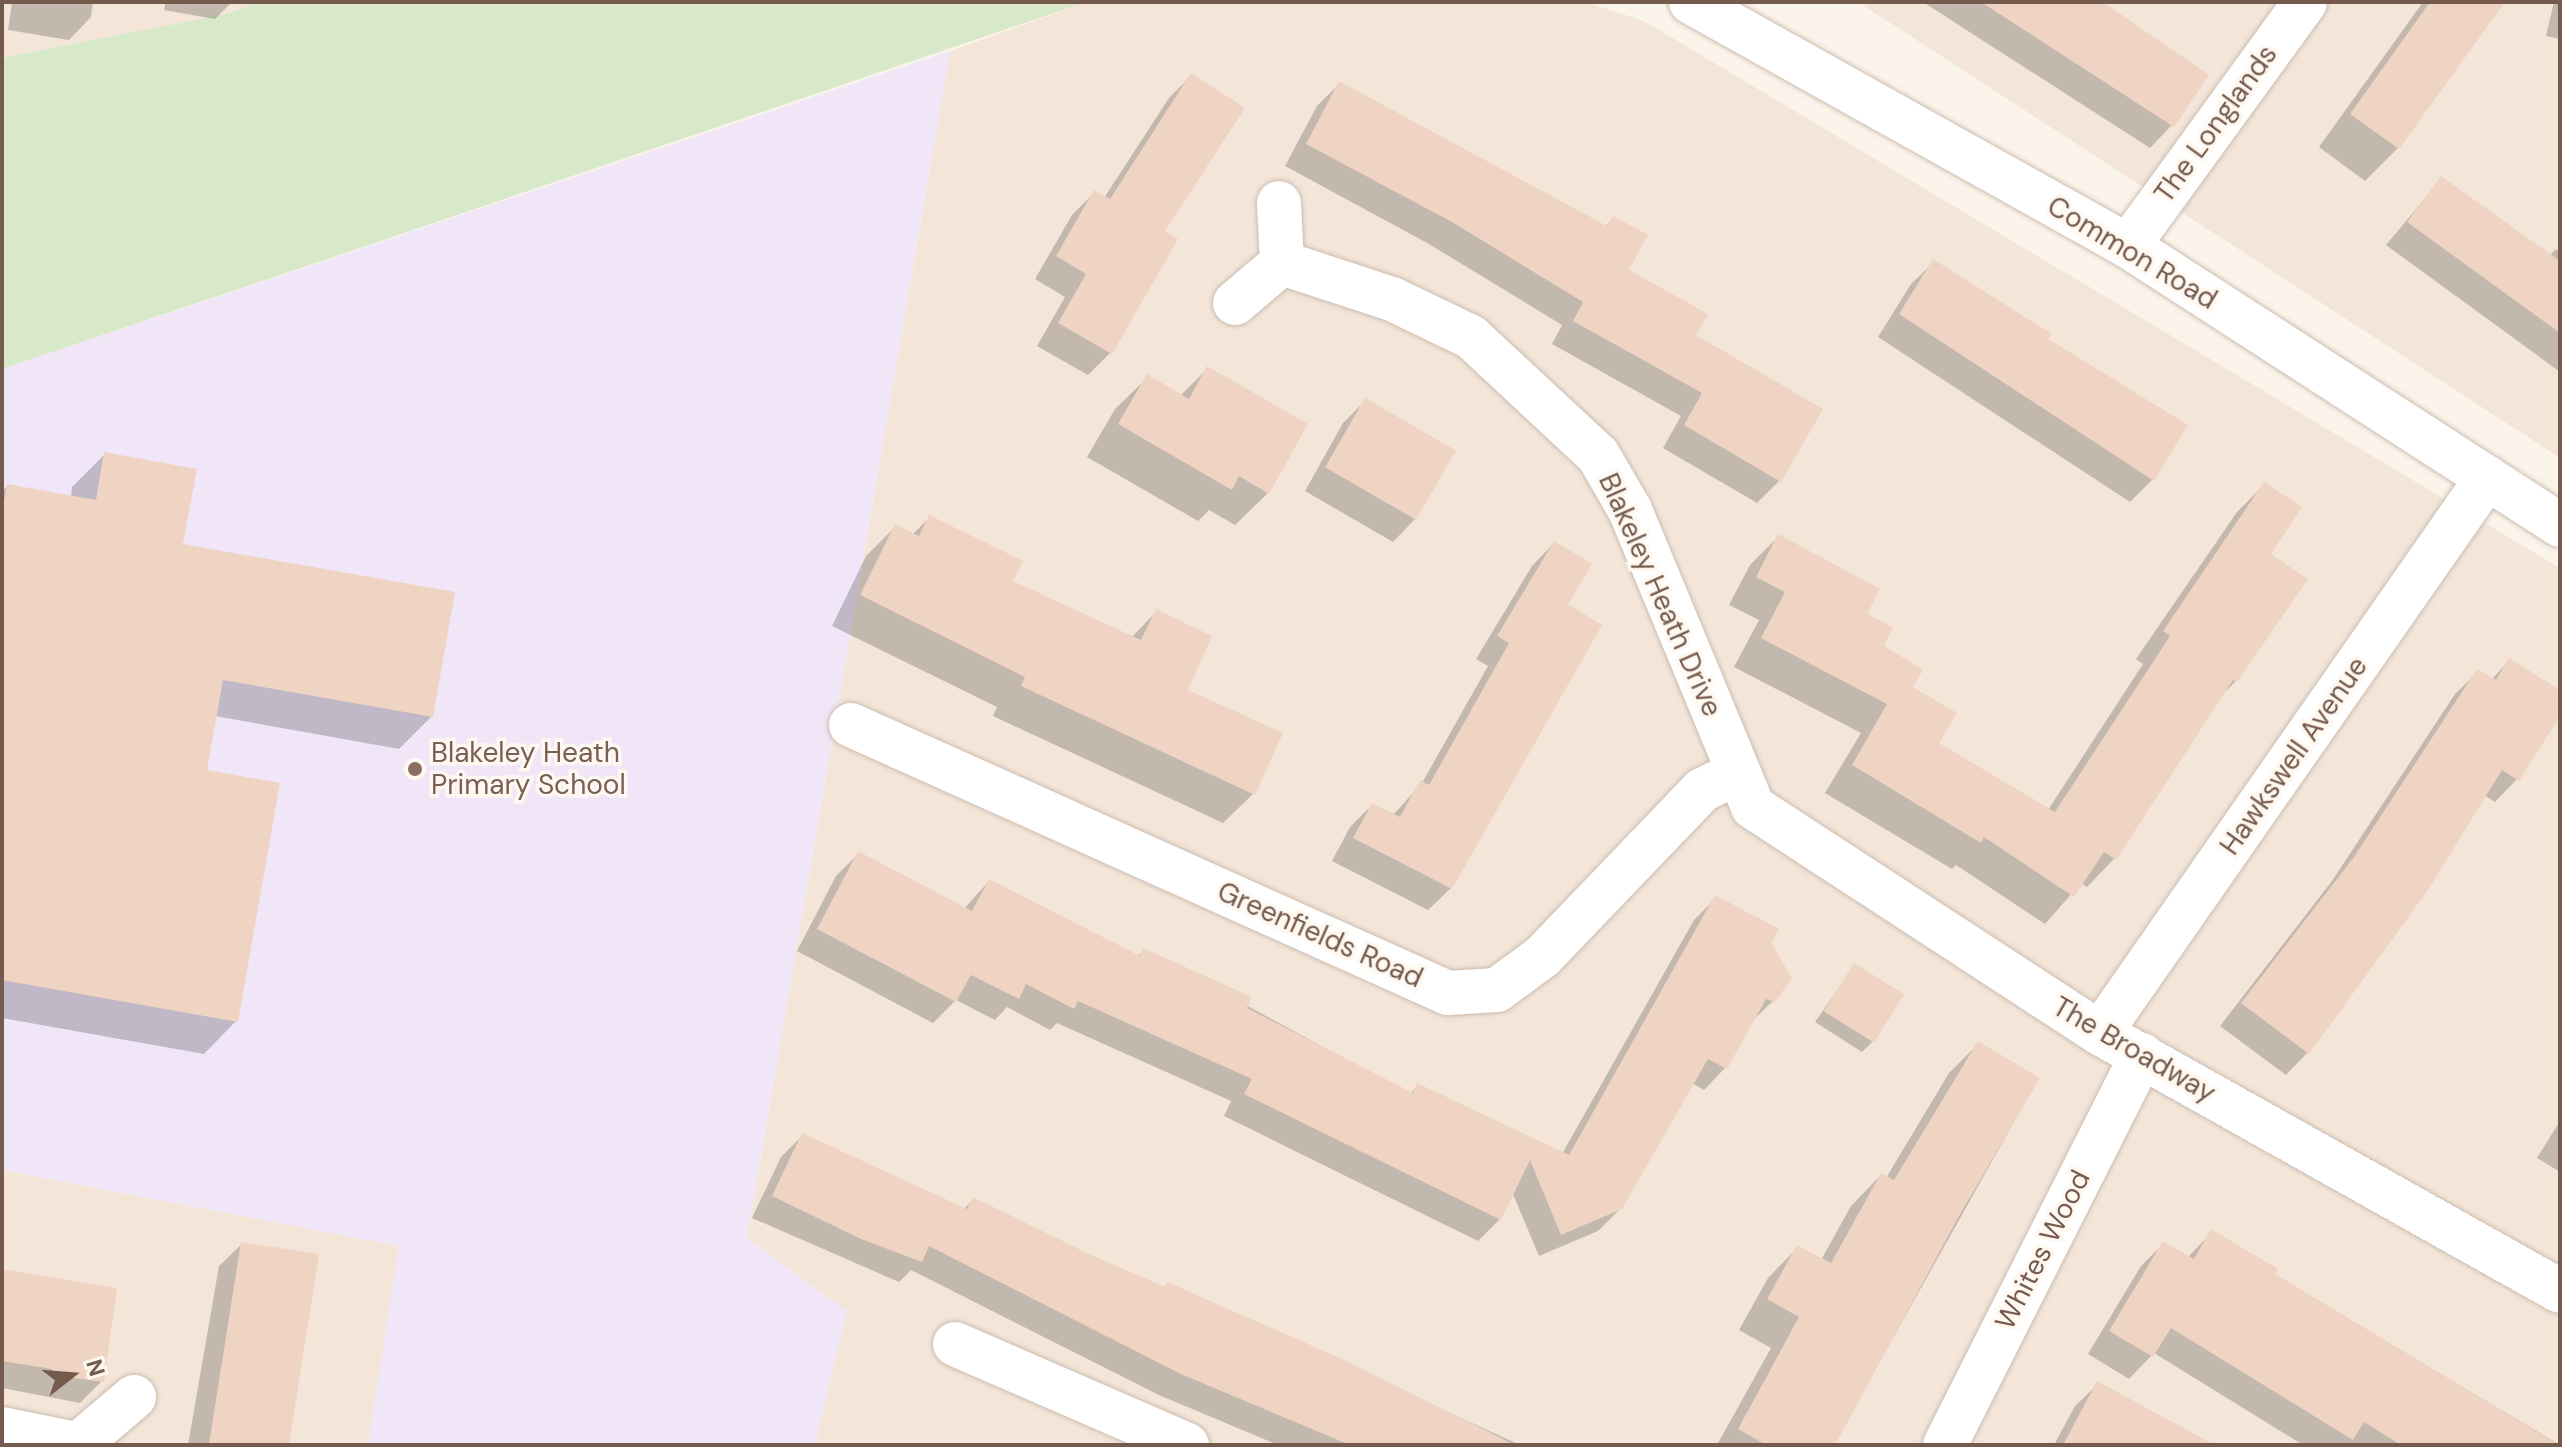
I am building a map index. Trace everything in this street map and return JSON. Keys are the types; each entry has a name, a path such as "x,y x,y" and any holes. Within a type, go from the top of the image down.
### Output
{"street":[{"name":"Common Road","path":"1691,2 2128,246 2560,525"},
{"name":"The Longlands","path":"2128,246 2305,2"},
{"path":"1235,303 1282,263 1279,203"},
{"name":"Blakeley Heath Drive","path":"1282,263 1392,299 1471,337 1598,455 1630,510 1737,773"},
{"name":"Hawkswell Avenue","path":"2100,1033 2487,478"},
{"name":"Greenfields Road","path":"851,725 1448,993 1497,990 1542,957 1702,790 1737,773"},
{"name":"The Broadway","path":"1737,773 1753,807 1789,835 2100,1033 2560,1291"},
{"name":"Whites Wood","path":"1945,1445 2142,1055"},
{"path":"955,1344 1187,1445"},
{"path":"2,1429 81,1444 134,1397"}],"shaded area":[{"path":"2,2 257,2 230,13 2,58"},
{"path":"1087,2 1585,2 1644,21 2560,568 2560,1445 815,1445 846,1311 747,1238 950,51"},
{"path":"1858,2 2560,2 2560,458"},
{"name":"Blakeley Heath Primary School","path":"950,51 747,1238 847,1311 815,1445 368,1445 399,1246 2,1170 2,369"},
{"path":"2,1170 400,1246 368,1445 2,1445"}],"green space":[{"path":"257,2 1087,2 2,369 2,58 230,13"}],"building":[{"path":"1981,2 2103,2 2209,75 2174,127"},
{"path":"2430,2 2505,2 2399,149 2350,114"},
{"path":"1191,73 1245,108 1165,231 1178,239 1112,354 1058,323 1086,274 1056,256 1094,190 1110,199"},
{"path":"1339,81 1607,226 1613,216 1648,235 1629,270 1708,314 1696,335 1823,409 1781,482 1684,425 1702,393 1573,321 1583,302 1452,222 1306,144"},
{"path":"2441,176 2560,261 2560,333 2407,222"},
{"path":"1933,259 2052,334 2048,339 2188,425 2154,481 1899,314"},
{"path":"1207,366 1308,424 1269,494 1239,476 1232,490 1118,424 1147,374 1189,399"},
{"path":"1365,398 1456,450 1416,520 1325,467"},
{"path":"104,452 197,469 183,544 455,592 433,717 223,680 207,770 280,783 238,1022 2,980 2,512 7,484 96,500"},
{"path":"2264,482 2302,507 2271,554 2308,579 2237,682 2233,680 2116,860 2104,852 2074,897 1984,837 1981,843 1852,765 1887,704 1761,638 1785,592 1756,577 1778,534 1880,589 1867,614 1893,627 1884,646 1923,670 1913,687 1957,713 1939,743 2055,812 2170,636 2163,631"},
{"path":"929,515 1023,561 1013,581 1141,640 1156,609 1212,636 1188,690 1283,733 1255,795 1021,686 1025,677 860,595 895,524 919,536"},
{"path":"1554,541 1592,564 1568,604 1602,625 1452,889 1353,838 1372,803 1400,817 1420,780 1429,785 1509,643 1497,636"},
{"path":"2509,658 2560,690 2560,716 2519,781 2502,770 2428,890 2309,1054 2241,1003 2354,857 2477,669 2496,680"},
{"path":"858,851 972,911 989,879 1140,956 1143,948 1252,997 1247,1008 1413,1093 1417,1083 1569,1155 1715,895 1779,929 1771,943 1792,978 1775,1002 1766,999 1727,1069 1708,1059 1622,1209 1561,1235 1530,1160 1501,1220 1244,1094 1252,1079 1078,1001 1074,1009 1026,984 1019,999 971,975 956,1002 817,929"},
{"path":"1854,963 1904,994 1874,1043 1824,1011"},
{"path":"1978,1041 2040,1078 1959,1216 1835,1445 1766,1445 1738,1429 1799,1317 1767,1299 1797,1245 1831,1263 1881,1173 1894,1180"},
{"path":"802,1133 967,1209 973,1197 1091,1255 1165,1287 1167,1282 1340,1358 1515,1445 1350,1445 1181,1374 929,1246 922,1262 861,1239 772,1196"},
{"path":"2211,1229 2278,1269 2275,1274 2559,1445 2401,1445 2364,1422 2353,1440 2171,1328 2153,1357 2109,1331 2163,1241 2194,1259"},
{"path":"241,1242 319,1254 289,1445 209,1445"},
{"path":"2,1269 117,1288 104,1382 51,1375 52,1369 2,1361"},
{"path":"2097,1381 2215,1445 2063,1445"}],"place":[{"name":"Blakeley Heath Primary School","path":"415,769"}]}
